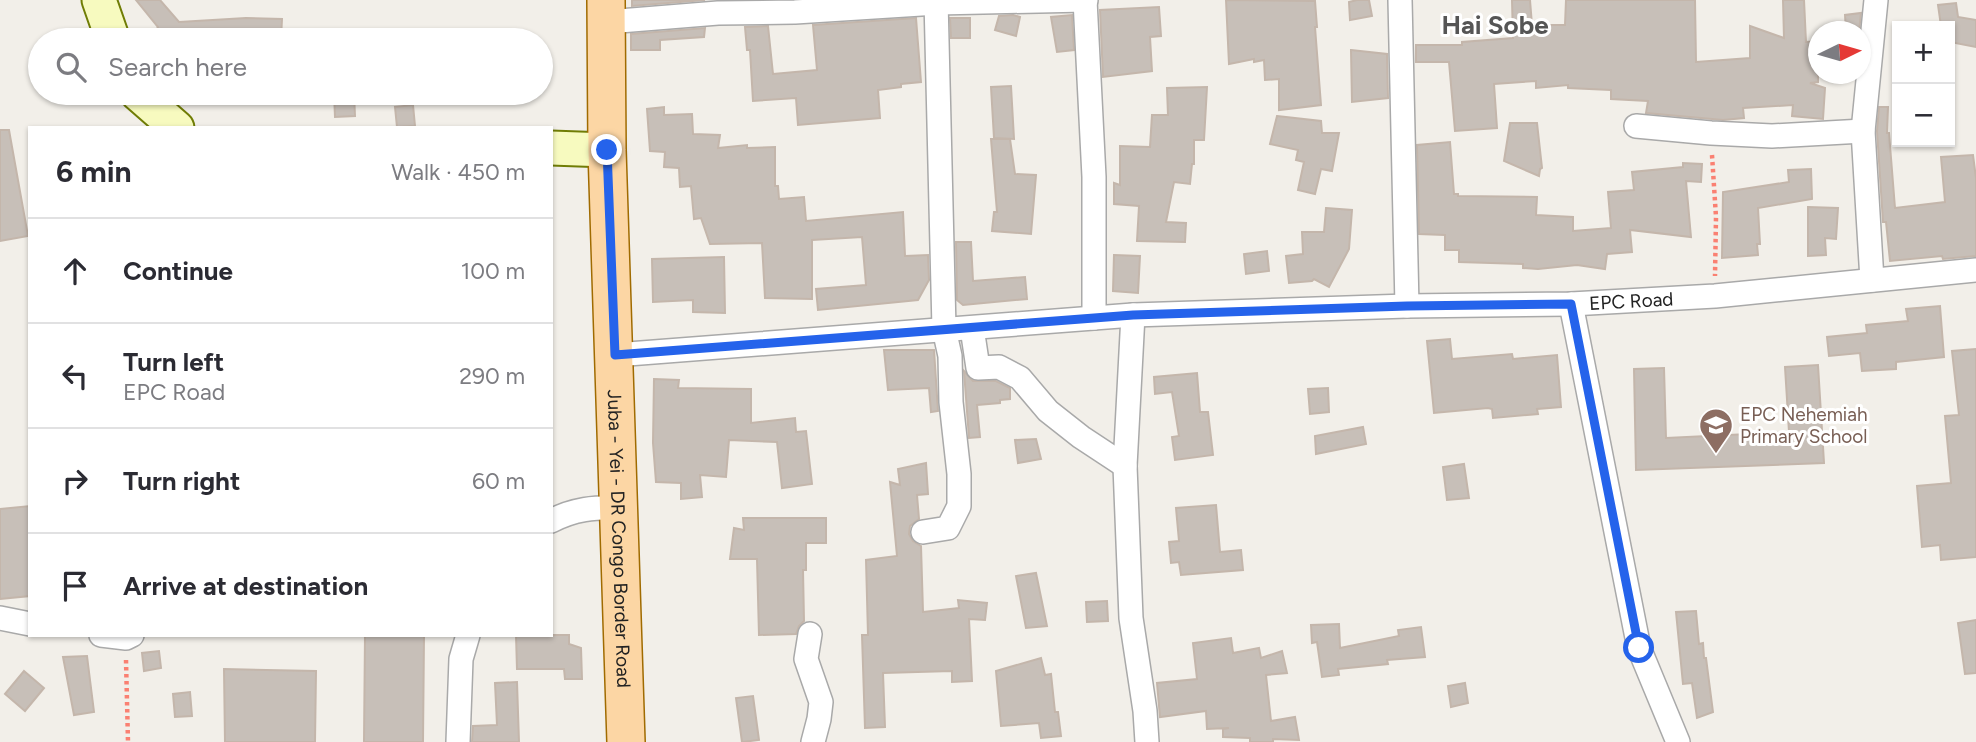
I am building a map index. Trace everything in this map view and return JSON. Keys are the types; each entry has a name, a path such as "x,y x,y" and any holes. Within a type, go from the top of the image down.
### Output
{"main road":[{"name":"Juba - Yei - DR Congo Border Road","path":"607,11 607,150 626,742"}],"street":[{"path":"99,0 109,28"},
{"path":"607,11 795,12 937,1 1086,0 1094,177 1094,318"},
{"path":"1400,0 1407,306"},
{"path":"1872,280 1863,131 1876,0"},
{"path":"923,532 948,528 959,506 950,356 944,329 937,1"},
{"path":"151,105 175,126"},
{"path":"1636,127 1772,136 1863,131"},
{"path":"553,148 607,150"},
{"name":"EPC Road","path":"615,355 1133,315 1407,306 1571,304 1715,296 1976,270"},
{"path":"1571,304 1639,648 1678,742"},
{"path":"1133,315 1125,466 1131,618 1147,742"},
{"path":"972,328 978,368 999,366 1020,378 1048,411 1125,466"},
{"path":"557,512 592,507 620,508"},
{"path":"0,618 28,624"},
{"path":"810,634 806,659 821,702 813,742"},
{"path":"458,742 461,659 467,637"}],"path":[{"path":"1711,133 1716,216 1715,296"},
{"path":"128,742 129,637"}],"building":[{"path":"136,0 160,0 179,22 282,19 282,28 158,27"},
{"path":"632,0 705,0 632,6"},
{"path":"1226,0 1315,1 1321,105 1279,110 1279,79 1265,80 1264,60 1254,62 1254,59 1229,64"},
{"path":"1369,0 1372,16 1350,20 1349,2"},
{"path":"1512,0 1530,0 1532,25 1565,25 1566,0 1695,0 1696,62 1750,58 1750,26 1784,38 1783,0 1804,0 1808,84 1825,88 1823,119 1792,116 1793,105 1743,108 1744,118 1723,120 1646,113 1648,101 1611,99 1611,90 1568,88 1568,85 1536,88 1536,81 1494,84 1497,128 1455,131 1449,62 1416,62 1416,45 1462,45 1462,42 1513,38"},
{"path":"1956,3 1958,17 1976,20 1976,47 1955,43 1955,21 1940,21 1938,5"},
{"path":"1159,7 1161,36 1150,37 1152,71 1103,77 1100,10"},
{"path":"1861,13 1860,21 1845,21 1845,15"},
{"path":"1072,15 1074,50 1057,52 1051,17"},
{"path":"999,16 1020,17 1016,36 995,30"},
{"path":"916,18 921,82 878,90 880,118 798,125 796,98 753,101 750,50 747,50 745,27 768,26 773,74 817,70 813,25"},
{"path":"950,18 970,18 970,38 951,38"},
{"path":"705,28 704,37 660,40 660,50 631,50 631,34"},
{"path":"1351,50 1387,54 1388,98 1352,102"},
{"path":"1011,86 1014,139 994,138 991,87"},
{"path":"1207,87 1204,140 1194,140 1194,164 1190,184 1174,182 1166,222 1186,223 1185,242 1137,241 1139,206 1114,204 1114,183 1120,185 1120,146 1150,147 1152,115 1168,115 1167,88"},
{"path":"334,105 355,105 355,116 335,117"},
{"path":"413,105 415,126 397,126 395,107"},
{"path":"664,107 664,115 692,114 693,134 720,135 718,148 747,145 747,148 775,147 775,186 778,186 779,199 804,197 806,221 903,212 905,256 928,255 929,280 918,300 818,310 816,289 866,285 862,237 812,240 812,299 765,298 762,243 710,244 701,218 694,219 691,186 680,187 679,168 664,167 665,152 650,151 647,109"},
{"path":"1879,107 1888,107 1887,133 1895,208 1945,202 1941,157 1973,155 1976,178 1976,256 1890,261 1886,222 1883,222 1877,131"},
{"path":"1277,116 1321,121 1322,133 1339,133 1332,171 1321,169 1315,194 1298,190 1304,162 1296,160 1298,150 1270,144"},
{"path":"1510,123 1537,123 1542,168 1539,176 1504,161"},
{"path":"0,130 9,130 28,236 0,241"},
{"path":"991,139 1010,139 1015,174 1036,175 1031,234 992,231 994,212 997,212"},
{"path":"1450,142 1454,194 1537,197 1536,215 1573,217 1573,231 1611,228 1608,192 1634,190 1632,172 1683,167 1683,163 1702,164 1701,182 1686,181 1691,237 1630,230 1632,252 1607,254 1605,269 1577,265 1538,269 1523,268 1523,264 1459,262 1459,250 1445,250 1445,235 1419,234 1417,145"},
{"path":"1811,169 1812,199 1758,208 1758,255 1722,258 1723,192 1789,182 1788,170"},
{"path":"1808,207 1838,208 1836,239 1825,238 1826,255 1808,256"},
{"path":"1326,208 1352,210 1349,249 1329,287 1314,279 1289,283 1286,256 1303,254 1302,232 1324,232"},
{"path":"956,242 971,242 973,281 1025,277 1027,299 963,305 957,300"},
{"path":"1267,251 1269,271 1246,274 1244,254"},
{"path":"1114,255 1140,256 1138,293 1113,291"},
{"path":"724,257 725,313 693,312 693,300 653,302 652,259"},
{"path":"1940,306 1944,357 1896,362 1896,369 1862,371 1860,353 1829,356 1827,337 1867,333 1866,325 1908,321 1906,309"},
{"path":"1450,339 1452,359 1512,354 1513,359 1557,355 1561,407 1537,409 1538,414 1493,418 1492,409 1488,408 1434,413 1427,341"},
{"path":"1976,349 1976,557 1941,560 1940,545 1922,547 1917,486 1951,483 1945,416 1959,415 1952,351"},
{"path":"884,350 934,350 938,411 931,412 929,388 888,390"},
{"path":"1818,365 1824,463 1636,470 1634,369 1664,368 1666,438 1789,432 1785,367"},
{"path":"964,371 973,381 996,381 1010,388 1010,399 1000,400 1000,403 977,405 980,437 969,438"},
{"path":"1197,373 1200,412 1208,412 1213,455 1175,460 1172,437 1179,436 1172,392 1155,394 1154,377"},
{"path":"654,379 679,380 678,388 751,389 751,423 795,418 796,432 806,431 812,484 782,488 777,442 729,440 726,477 700,475 702,497 681,499 681,483 656,482 653,443"},
{"path":"1328,388 1329,412 1310,414 1308,389"},
{"path":"1363,427 1366,444 1316,454 1315,436"},
{"path":"1036,439 1041,459 1018,463 1015,440"},
{"path":"926,463 928,494 917,495 919,519 910,526 909,534 913,541 921,546 923,612 959,608 958,600 987,603 985,620 969,619 972,681 952,682 952,671 883,673 885,727 865,728 862,635 868,635 866,560 897,556 890,482 900,485 898,469"},
{"path":"1464,464 1469,498 1447,500 1443,467"},
{"path":"1216,505 1220,552 1241,550 1243,570 1181,575 1179,562 1171,563 1169,542 1179,541 1176,508"},
{"path":"28,506 28,596 0,599 0,509"},
{"path":"743,518 826,518 826,543 806,543 806,570 803,570 804,621 796,634 759,635 757,559 730,559 734,528 744,530"},
{"path":"1036,573 1047,626 1026,628 1016,576"},
{"path":"1107,601 1108,621 1087,622 1086,602"},
{"path":"1696,611 1699,644 1703,643 1713,712 1697,718 1692,683 1683,684 1676,612"},
{"path":"1976,620 1976,673 1965,674 1958,623"},
{"path":"1339,624 1340,648 1399,636 1398,630 1421,627 1425,657 1387,660 1388,664 1338,669 1339,675 1322,677 1317,642 1312,643 1311,625"},
{"path":"569,635 569,644 581,648 582,679 565,679 564,669 517,669 516,637"},
{"path":"365,637 424,637 423,742 364,742"},
{"path":"1231,638 1233,653 1259,648 1261,658 1282,651 1287,673 1266,675 1271,721 1295,717 1299,740 1250,742 1250,738 1223,737 1223,729 1229,728 1207,729 1206,711 1160,717 1157,683 1197,679 1193,643"},
{"path":"159,651 161,668 144,671 142,653"},
{"path":"87,656 94,712 74,715 63,657"},
{"path":"1041,658 1045,675 1051,674 1055,712 1058,712 1061,736 1041,738 1039,723 1001,726 996,671"},
{"path":"224,669 316,671 315,742 225,742"},
{"path":"24,671 44,688 25,711 5,694"},
{"path":"517,682 519,742 472,742 473,726 497,725 495,683"},
{"path":"1465,683 1468,703 1451,707 1448,686"},
{"path":"190,692 192,716 175,717 173,694"},
{"path":"753,696 759,740 742,742 736,698"}],"place":[{"name":"EPC Nehemiah Primary School","path":"1716,455"}],"district":[{"name":"Hai Sobe","path":"1495,25"}],"route":[{"path":"607,150 615,355 1133,315 1407,306 1571,304 1639,648"}]}
